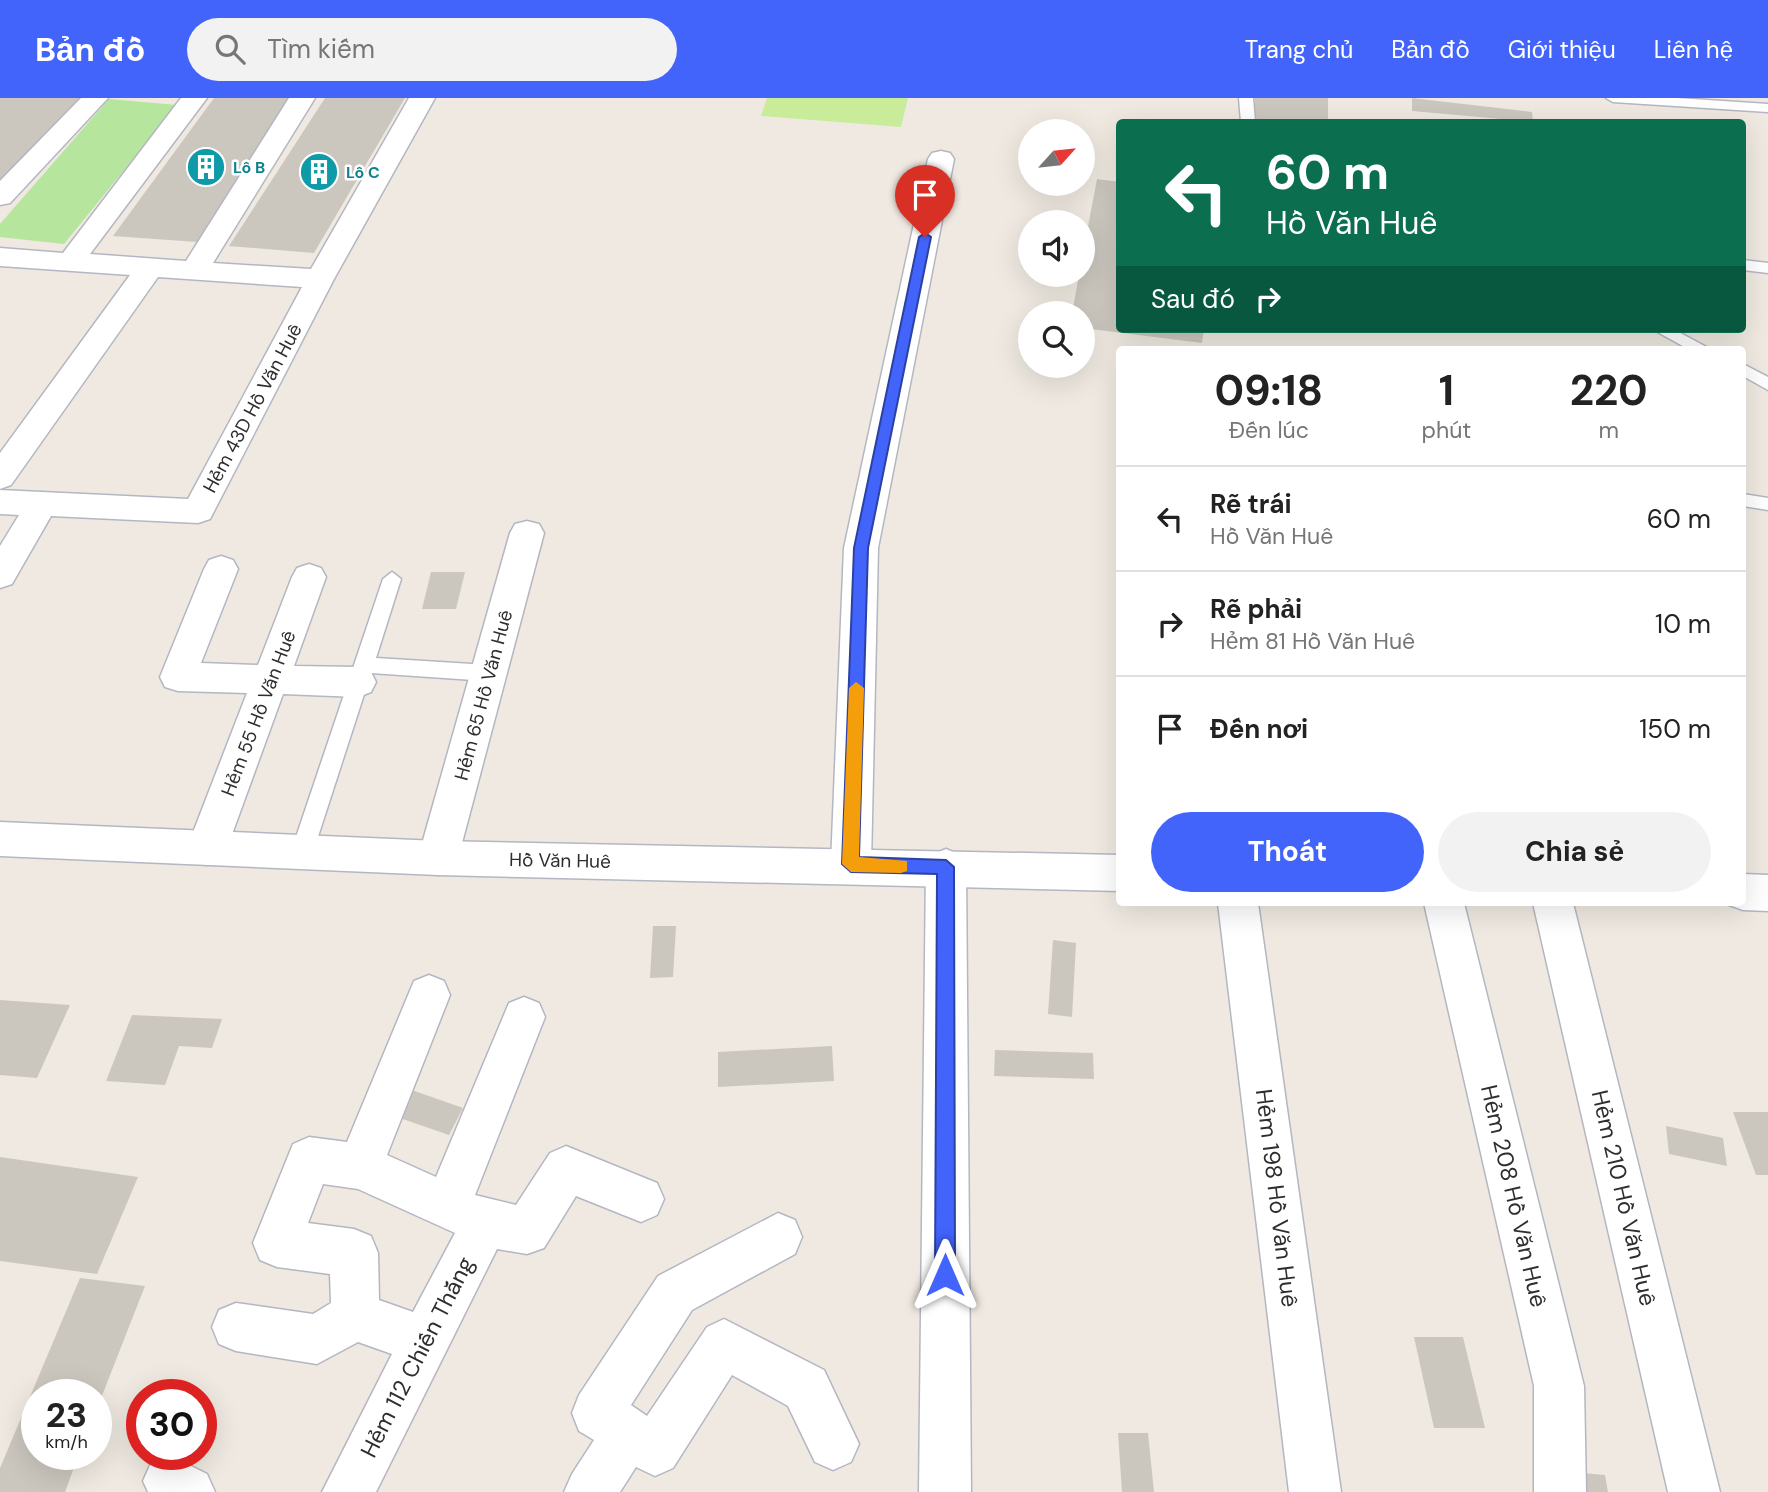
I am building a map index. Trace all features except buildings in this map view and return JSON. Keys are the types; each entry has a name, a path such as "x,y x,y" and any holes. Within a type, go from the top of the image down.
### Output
{"street":[{"path":"0,197 95,98"},
{"path":"70,262 194,98"},
{"path":"194,271 302,98"},
{"name":"Hẻm 43D Hồ Văn Huê","path":"0,502 198,511 320,279 422,98"},
{"path":"851,864 861,548 941,159"},
{"path":"0,257 320,279"},
{"path":"0,477 150,268"},
{"path":"0,575 42,503"},
{"name":"Hẻm 65 Hồ Văn Huê","path":"439,858 527,533"},
{"path":"221,569 178,677 271,681 361,673"},
{"name":"Hẻm 55 Hồ Văn Huê","path":"207,848 309,578"},
{"name":"Hồ Văn Huê","path":"0,839 439,858 851,864 1116,873"},
{"path":"945,1492 946,867"},
{"path":"1746,892 1768,892"},
{"name":"Hẻm 198 Hồ Văn Huê","path":"1238,906 1315,1492"},
{"name":"Hẻm 208 Hồ Văn Huê","path":"1445,906 1559,1386 1560,1492"},
{"name":"Hẻm 210 Hồ Văn Huê","path":"1554,906 1694,1492"},
{"path":"360,1166 429,995"},
{"name":"Hẻm 112 Chiến Thắng","path":"348,1492 425,1341 524,1017"},
{"path":"355,1316 354,1253 277,1243 309,1160 360,1166 466,1214 527,1231 565,1169 641,1199"},
{"path":"778,1237 675,1293 597,1413 654,1450 724,1344 806,1388 834,1444"},
{"path":"236,1327 317,1339 355,1316"},
{"path":"355,1316 425,1341"},
{"path":"590,1492 628,1433"}],"lane":[{"path":"1246,98 1248,119"},
{"path":"1613,98 1768,108"},
{"path":"1746,265 1768,268"},
{"path":"1668,333 1696,346"},
{"path":"1746,371 1768,384"},
{"path":"1746,500 1768,504"},
{"path":"302,852 392,579"},
{"path":"361,673 488,673"}],"green space":[{"path":"767,98 908,98 901,127 761,116"},
{"path":"109,99 177,105 64,244 0,237 0,224"}],"slow traffic":[{"path":"856,688 851,864 901,866"}],"place":[{"name":"Lô B","path":"206,167"},
{"name":"Lô C","path":"319,172"}],"route":[{"path":"925,237 861,548 851,864 946,867 945,1275"}]}
